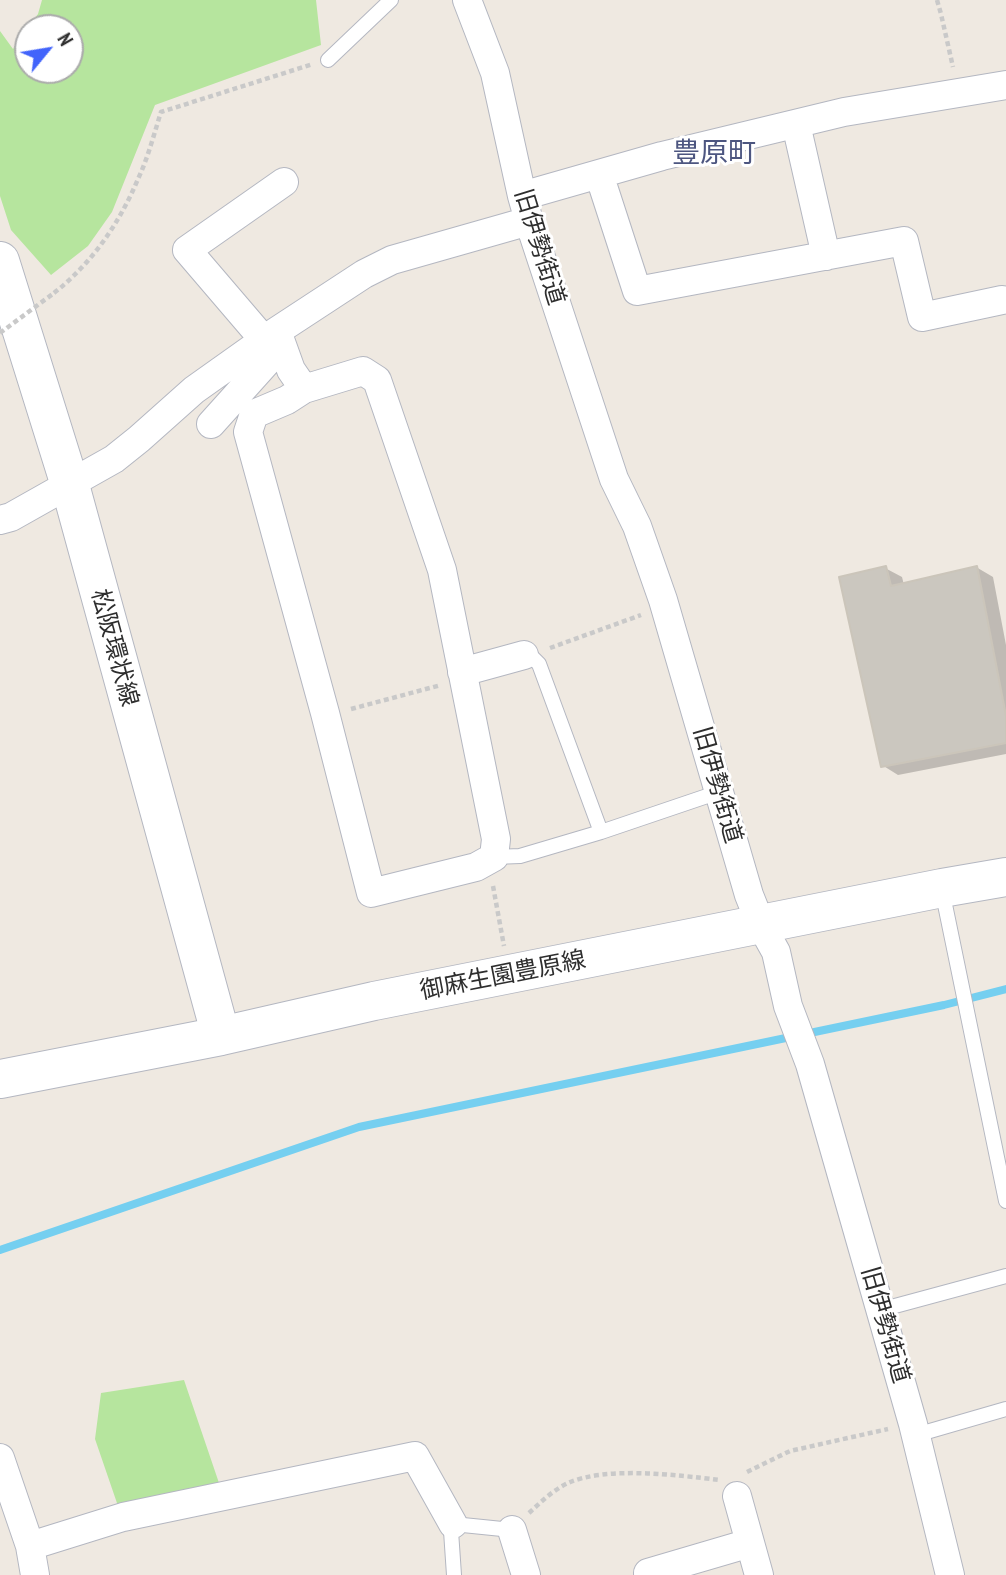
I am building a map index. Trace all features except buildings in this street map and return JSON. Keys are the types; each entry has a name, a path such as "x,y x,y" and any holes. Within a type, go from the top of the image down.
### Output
{"main road":[{"name":"松阪環状線","path":"0,261 70,485 221,1036"},
{"name":"御麻生園豊原線","path":"0,1079 221,1036 374,1001 1006,877"}],"street":[{"name":"旧伊勢街道","path":"467,0 495,73 526,209 614,478 637,526 665,607 748,895 776,952 788,1006 810,1064 915,1430 950,1575"},
{"path":"0,520 11,517 114,459 194,390 274,339 364,274 392,260 526,209 599,174 662,156 844,112 1006,85"},
{"path":"796,124 826,256"},
{"path":"599,174 637,291 904,241 922,317 1002,300"},
{"path":"285,182 187,250 274,339 303,389"},
{"path":"211,424 274,339"},
{"path":"363,371 377,380 442,570 496,839 491,859 476,867 371,893 326,715 248,432 254,414 287,400 303,389 363,371"},
{"path":"463,673 529,657"},
{"path":"30,1546 123,1517 415,1455 453,1524"},
{"path":"0,1458 30,1546 35,1575"},
{"path":"737,1483 759,1575"},
{"path":"512,1530 526,1575"},
{"path":"648,1573 750,1543"}],"lane":[{"path":"328,60 391,0"},
{"path":"529,657 539,664 601,832"},
{"path":"491,859 520,856 719,792"},
{"path":"942,888 1006,1201"},
{"path":"880,1310 1006,1276"},
{"path":"915,1430 1006,1409"},
{"path":"454,1575 451,1531 453,1524 512,1530"}],"path":[{"path":"937,0 953,68 946,95"},
{"path":"0,333 54,293 91,259 115,226 139,179 161,111 328,60"},
{"path":"529,657 665,607"},
{"path":"326,715 447,683 463,673"},
{"path":"491,859 506,958"},
{"path":"512,1530 554,1491 576,1480 592,1476 633,1473 737,1483 790,1451 915,1430"}],"green space":[{"path":"42,0 316,0 321,45 155,105 112,212 88,246 51,275 11,230 0,196 0,31 13,49 14,84 84,84 84,14 38,14"},
{"path":"184,1380 219,1483 118,1506 95,1439 101,1393"}],"waterway":[{"path":"0,1250 359,1127 944,1005 1006,989"}],"district":[{"name":"豊原町","path":"714,154"}]}
